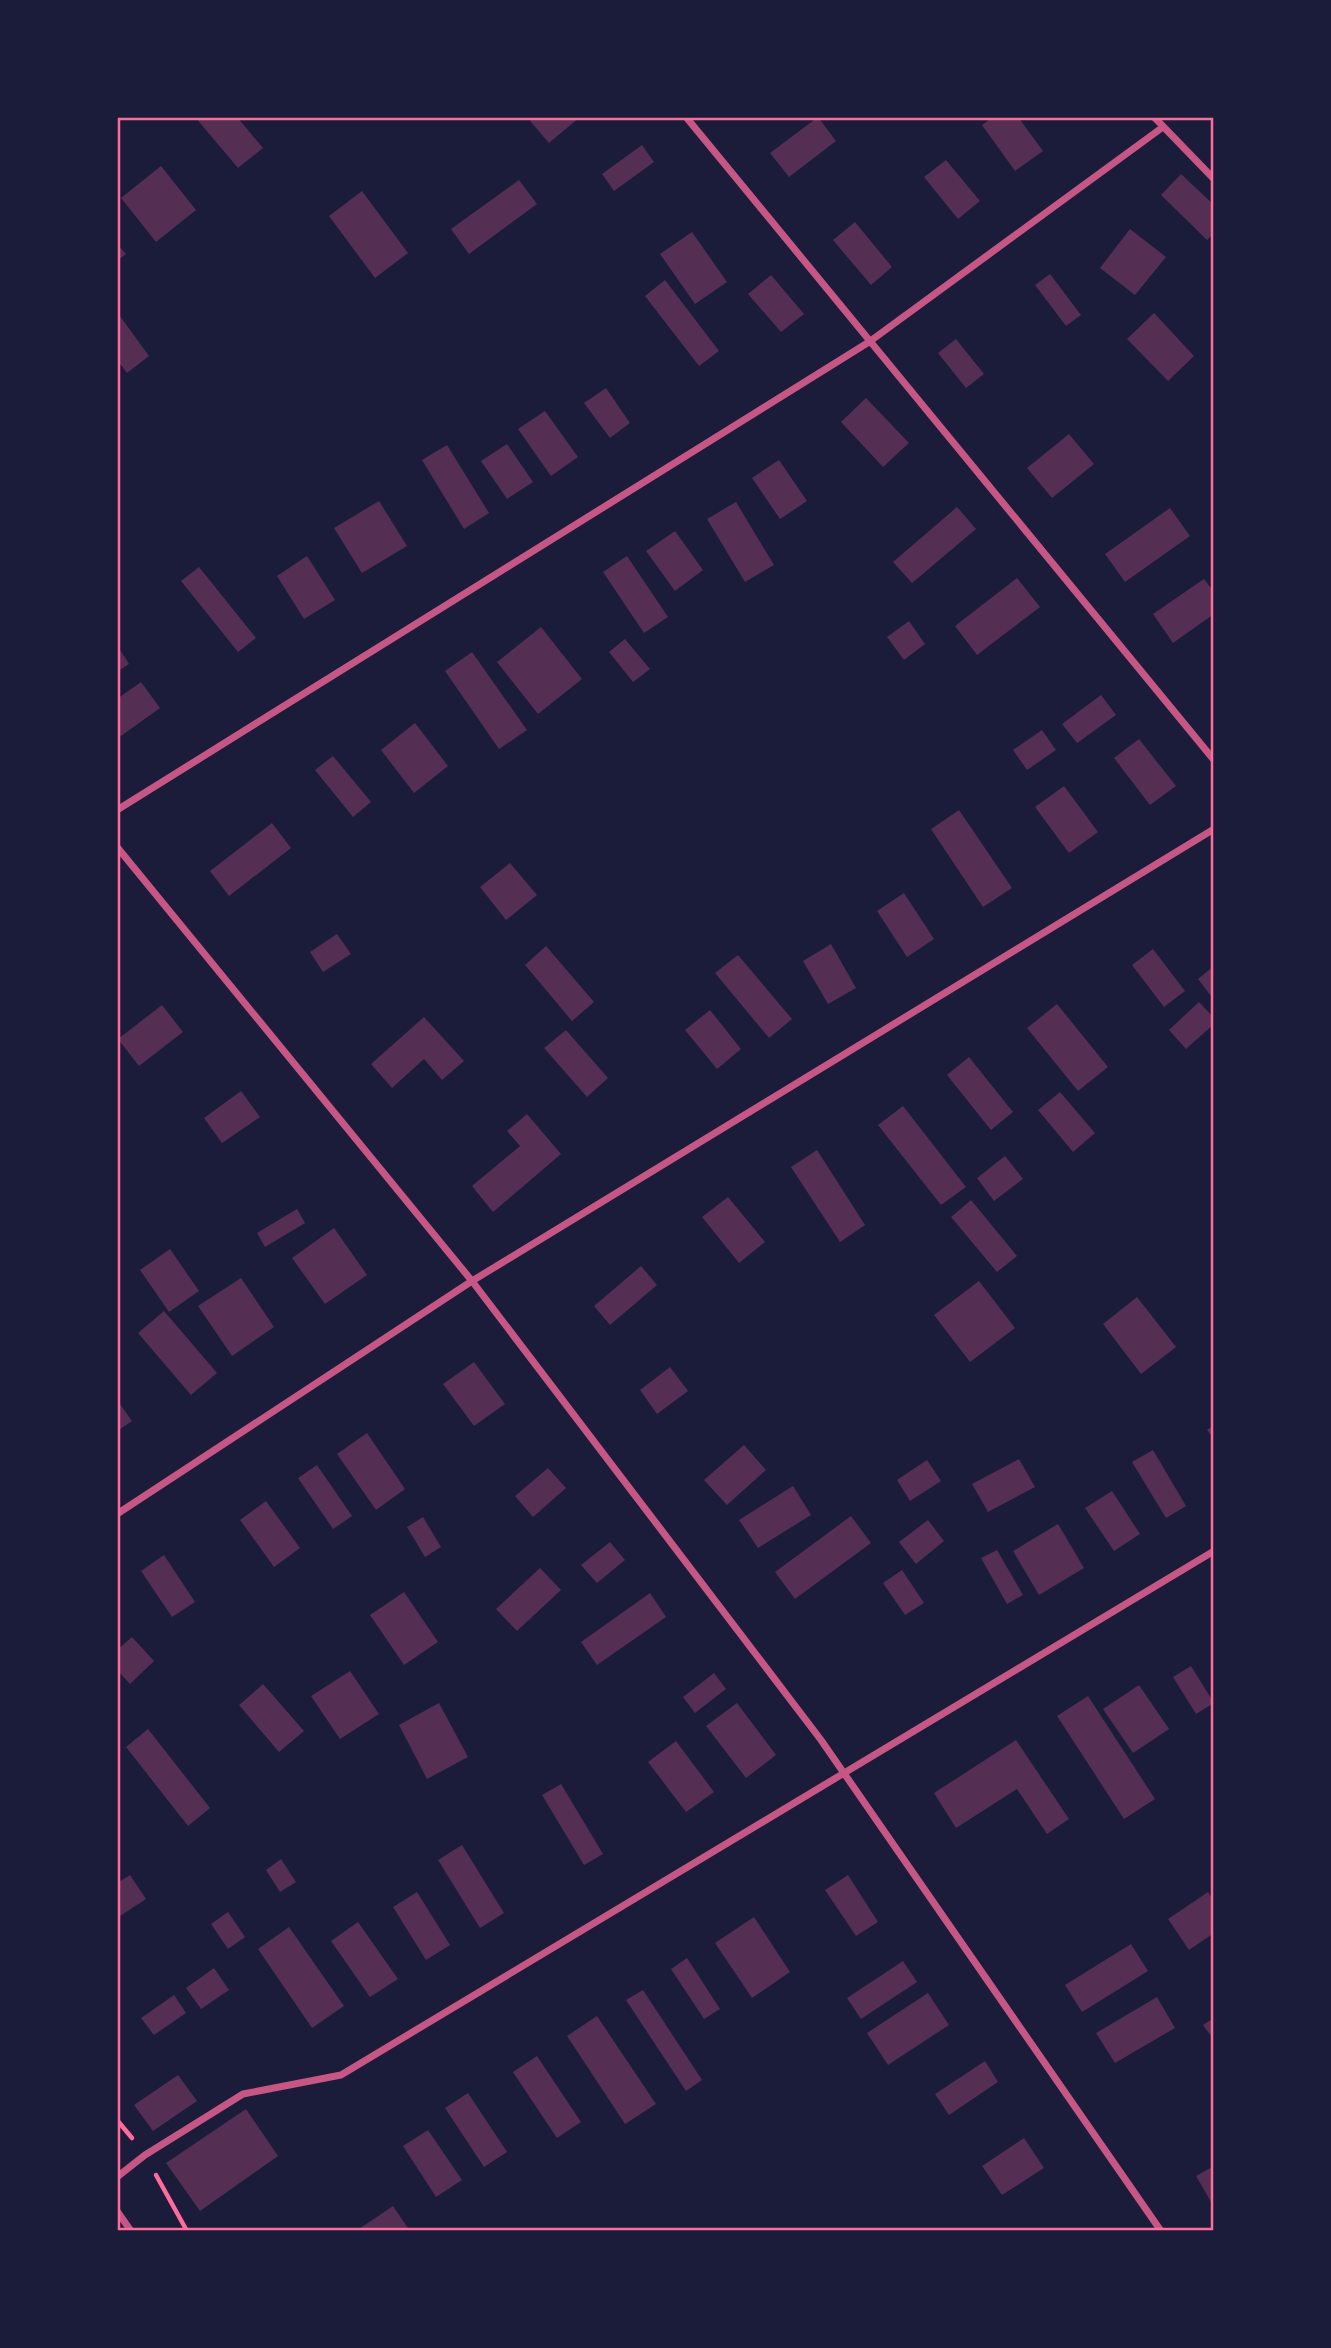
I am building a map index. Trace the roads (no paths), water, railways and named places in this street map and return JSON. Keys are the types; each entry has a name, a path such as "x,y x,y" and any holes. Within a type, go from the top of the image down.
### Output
{"street":[{"path":"686,117 1214,760"},
{"path":"1154,117 1214,179"},
{"path":"117,810 869,342 1163,127"},
{"path":"117,1514 472,1281 1214,829"},
{"path":"117,847 472,1281 844,1772 1161,2231"},
{"path":"117,2177 145,2155 243,2094 341,2075 1214,1551"},
{"path":"119,2217 131,2231"}]}
